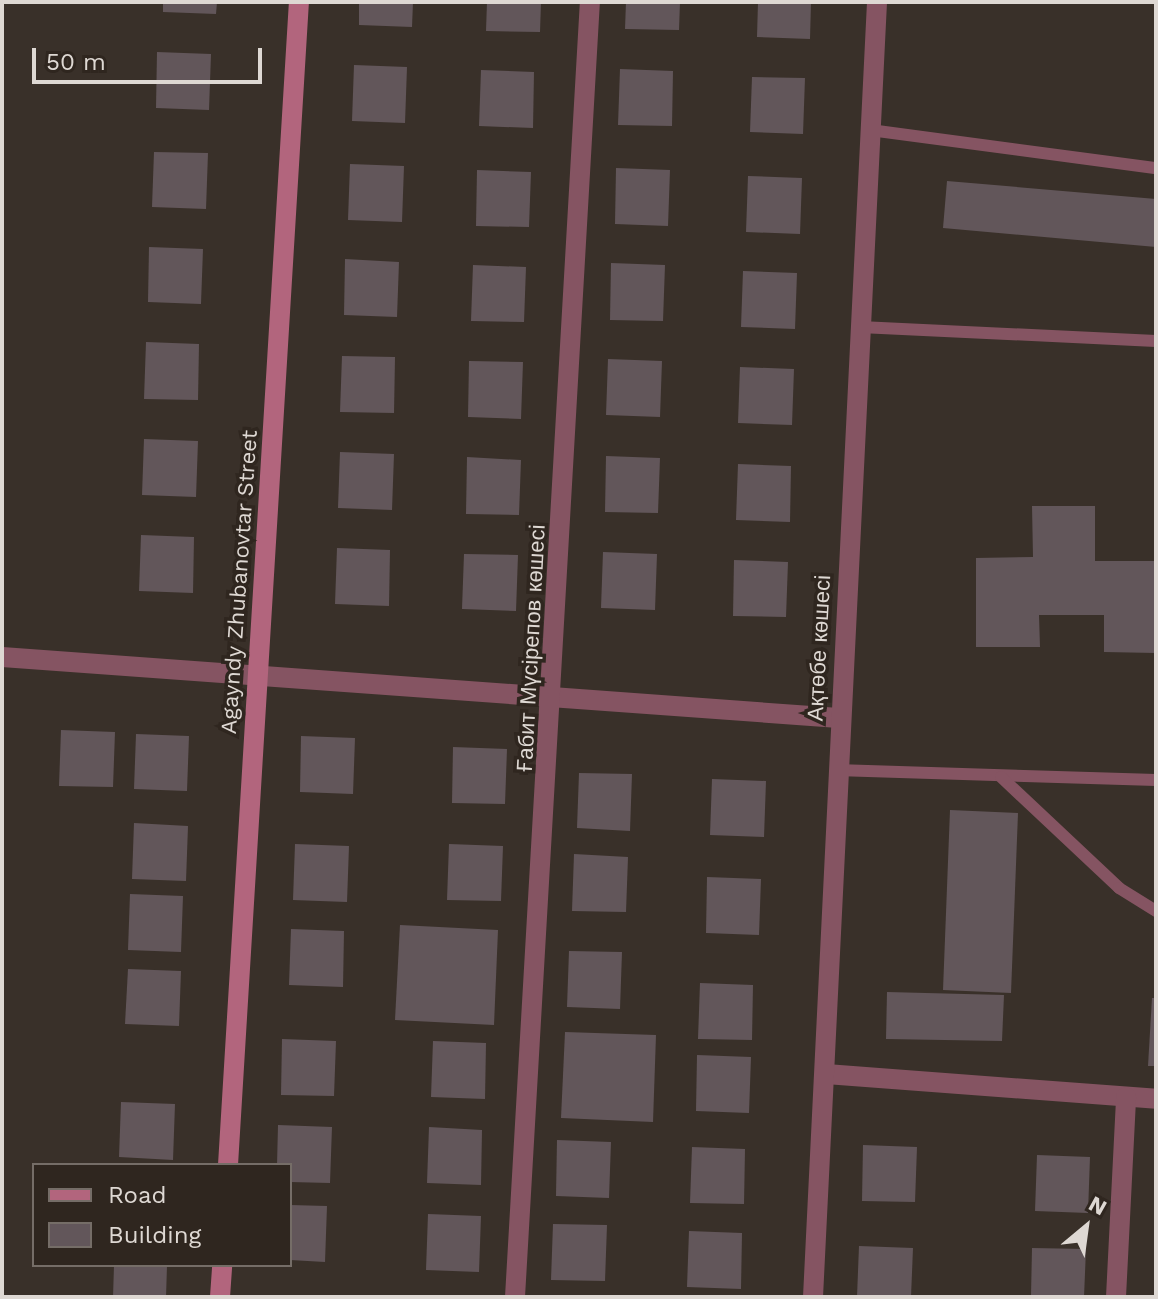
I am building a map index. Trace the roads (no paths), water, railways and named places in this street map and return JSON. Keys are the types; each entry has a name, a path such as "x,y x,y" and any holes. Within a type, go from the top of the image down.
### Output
{"street":[{"name":"Agayndy Zhubanovtar Street","path":"228,1163 299,2"},
{"name":"Ғабит Мүсірепов көшесі","path":"515,1297 553,698 590,2"},
{"name":"Ақтөбе көшесі","path":"813,1297 826,1074 836,770 877,2"},
{"path":"2,657 839,718"},
{"path":"826,1074 1156,1099"},
{"path":"1116,1297 1126,1097"},
{"path":"220,1297 222,1267"}],"lane":[{"path":"870,130 1156,168"},
{"path":"860,327 1156,341"},
{"path":"836,770 1156,780"},
{"path":"1001,777 1119,888 1156,911"}]}
